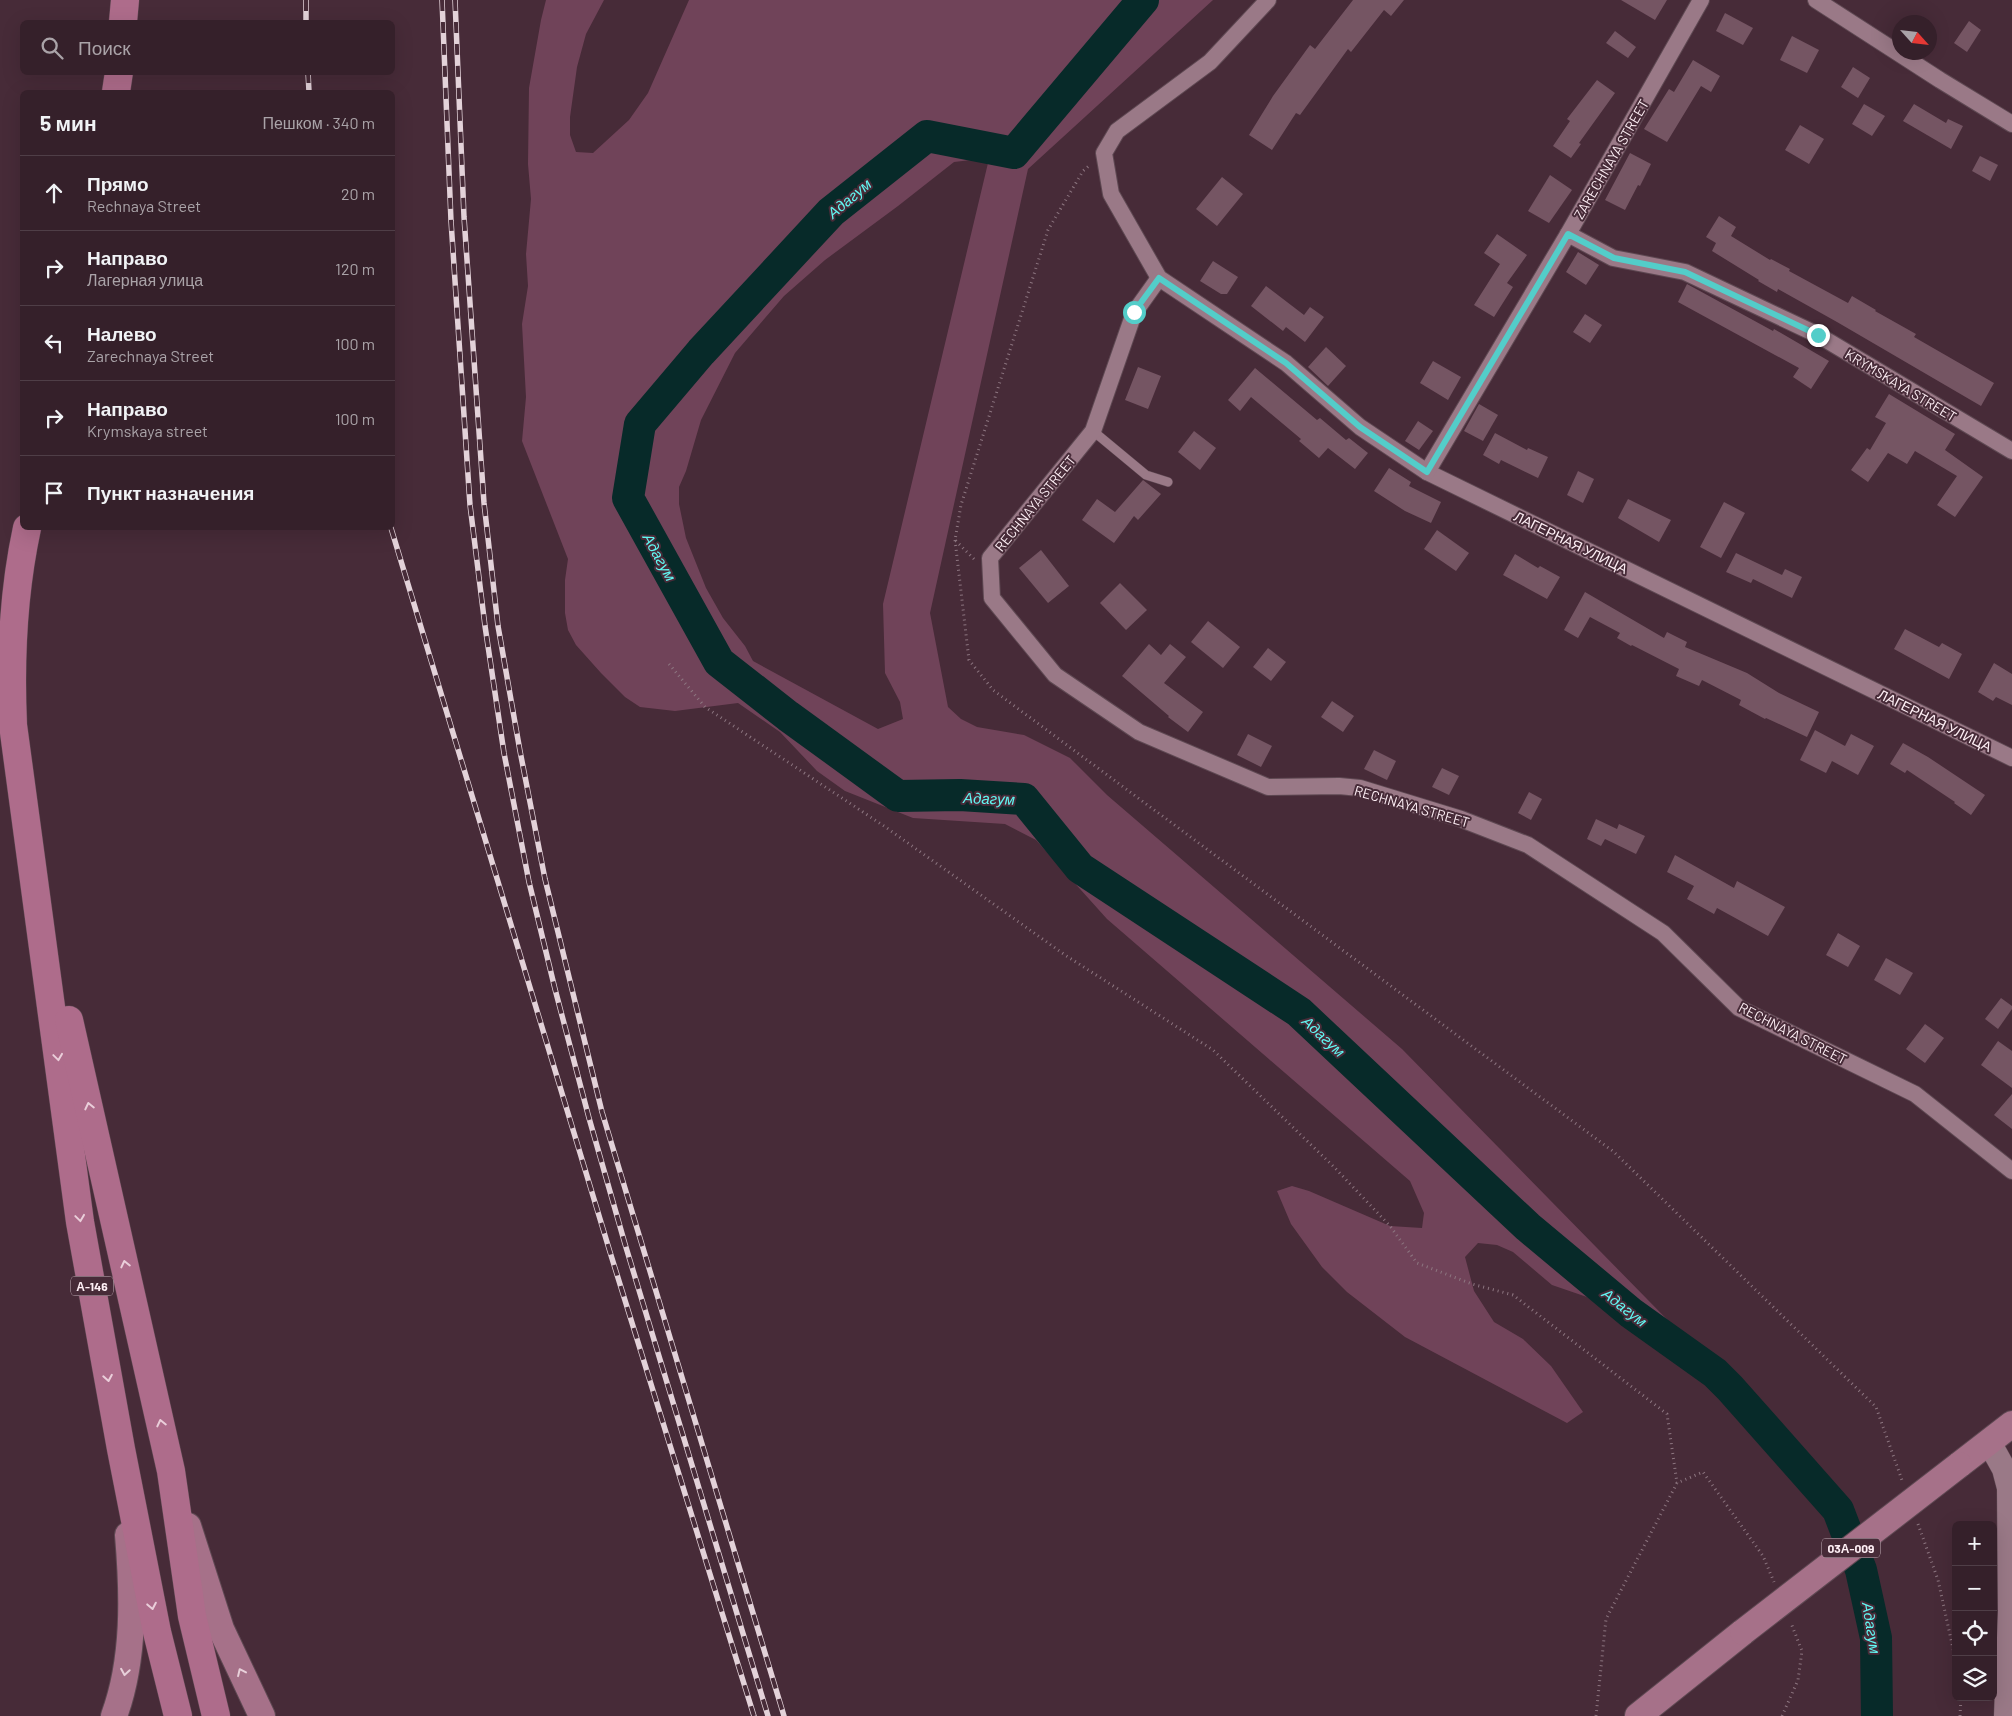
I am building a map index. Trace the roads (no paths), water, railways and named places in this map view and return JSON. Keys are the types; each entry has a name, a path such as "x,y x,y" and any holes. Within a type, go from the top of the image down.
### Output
{"highway":[{"path":"123,20 125,0"},
{"path":"116,90 119,75"},
{"name":"А-146","path":"27,530 14,610 10,670 13,725 80,1222 120,1449 157,1632 178,1716"},
{"name":"А-146","path":"31,852 171,1471 192,1616 216,1716"}],"main road":[{"name":"03А-009","path":"1638,1716 1742,1632 2012,1424"},
{"path":"1989,1442 2004,1469 2009,1488 2010,1612 2006,1716"},
{"name":"А-146","path":"114,1716 125,1676 131,1630 131,1567 120,1449"},
{"name":"А-146","path":"171,1471 200,1570 221,1629 262,1716"}],"street":[{"path":"1159,278 1111,194 1104,153 1117,132 1210,62 1268,0"},
{"name":"ZARECHNAYA STREET","path":"1427,472 1568,234 1701,0"},
{"path":"1816,0 2012,124"},
{"name":"KRYMSKAYA STREET","path":"1568,234 1614,258 1685,272 1818,335 2012,451"},
{"name":"RECHNAYA STREET","path":"1159,278 1134,312 1093,432 990,558 992,598 1055,675 1139,732 1268,787 1339,786 1360,788 1461,819 1528,845 1663,934 1739,1008 1915,1094 2012,1170"},
{"name":"ЛАГЕРНАЯ УЛИЦА","path":"1159,278 1286,363 1360,427 1427,472 2012,758"}],"lane":[{"path":"1093,432 1146,475 1168,482"}],"waterway":[{"name":"Адагум","path":"1143,0 1014,153 927,136 831,212 701,352 640,424 628,498 719,662 788,716 898,796 960,795 1024,799 1080,868 1299,1012 1528,1227 1631,1313 1715,1373 1838,1510 1861,1570 1876,1638 1877,1716"}],"railway":[{"path":"306,0 306,20"},
{"path":"442,0 451,221 470,505 485,626 504,753 529,882 589,1118 625,1244 768,1716"},
{"path":"455,0 464,217 484,503 498,626 520,751 545,879 602,1112 784,1716"},
{"path":"308,75 309,90"},
{"path":"392,530 610,1252 754,1716"}]}
